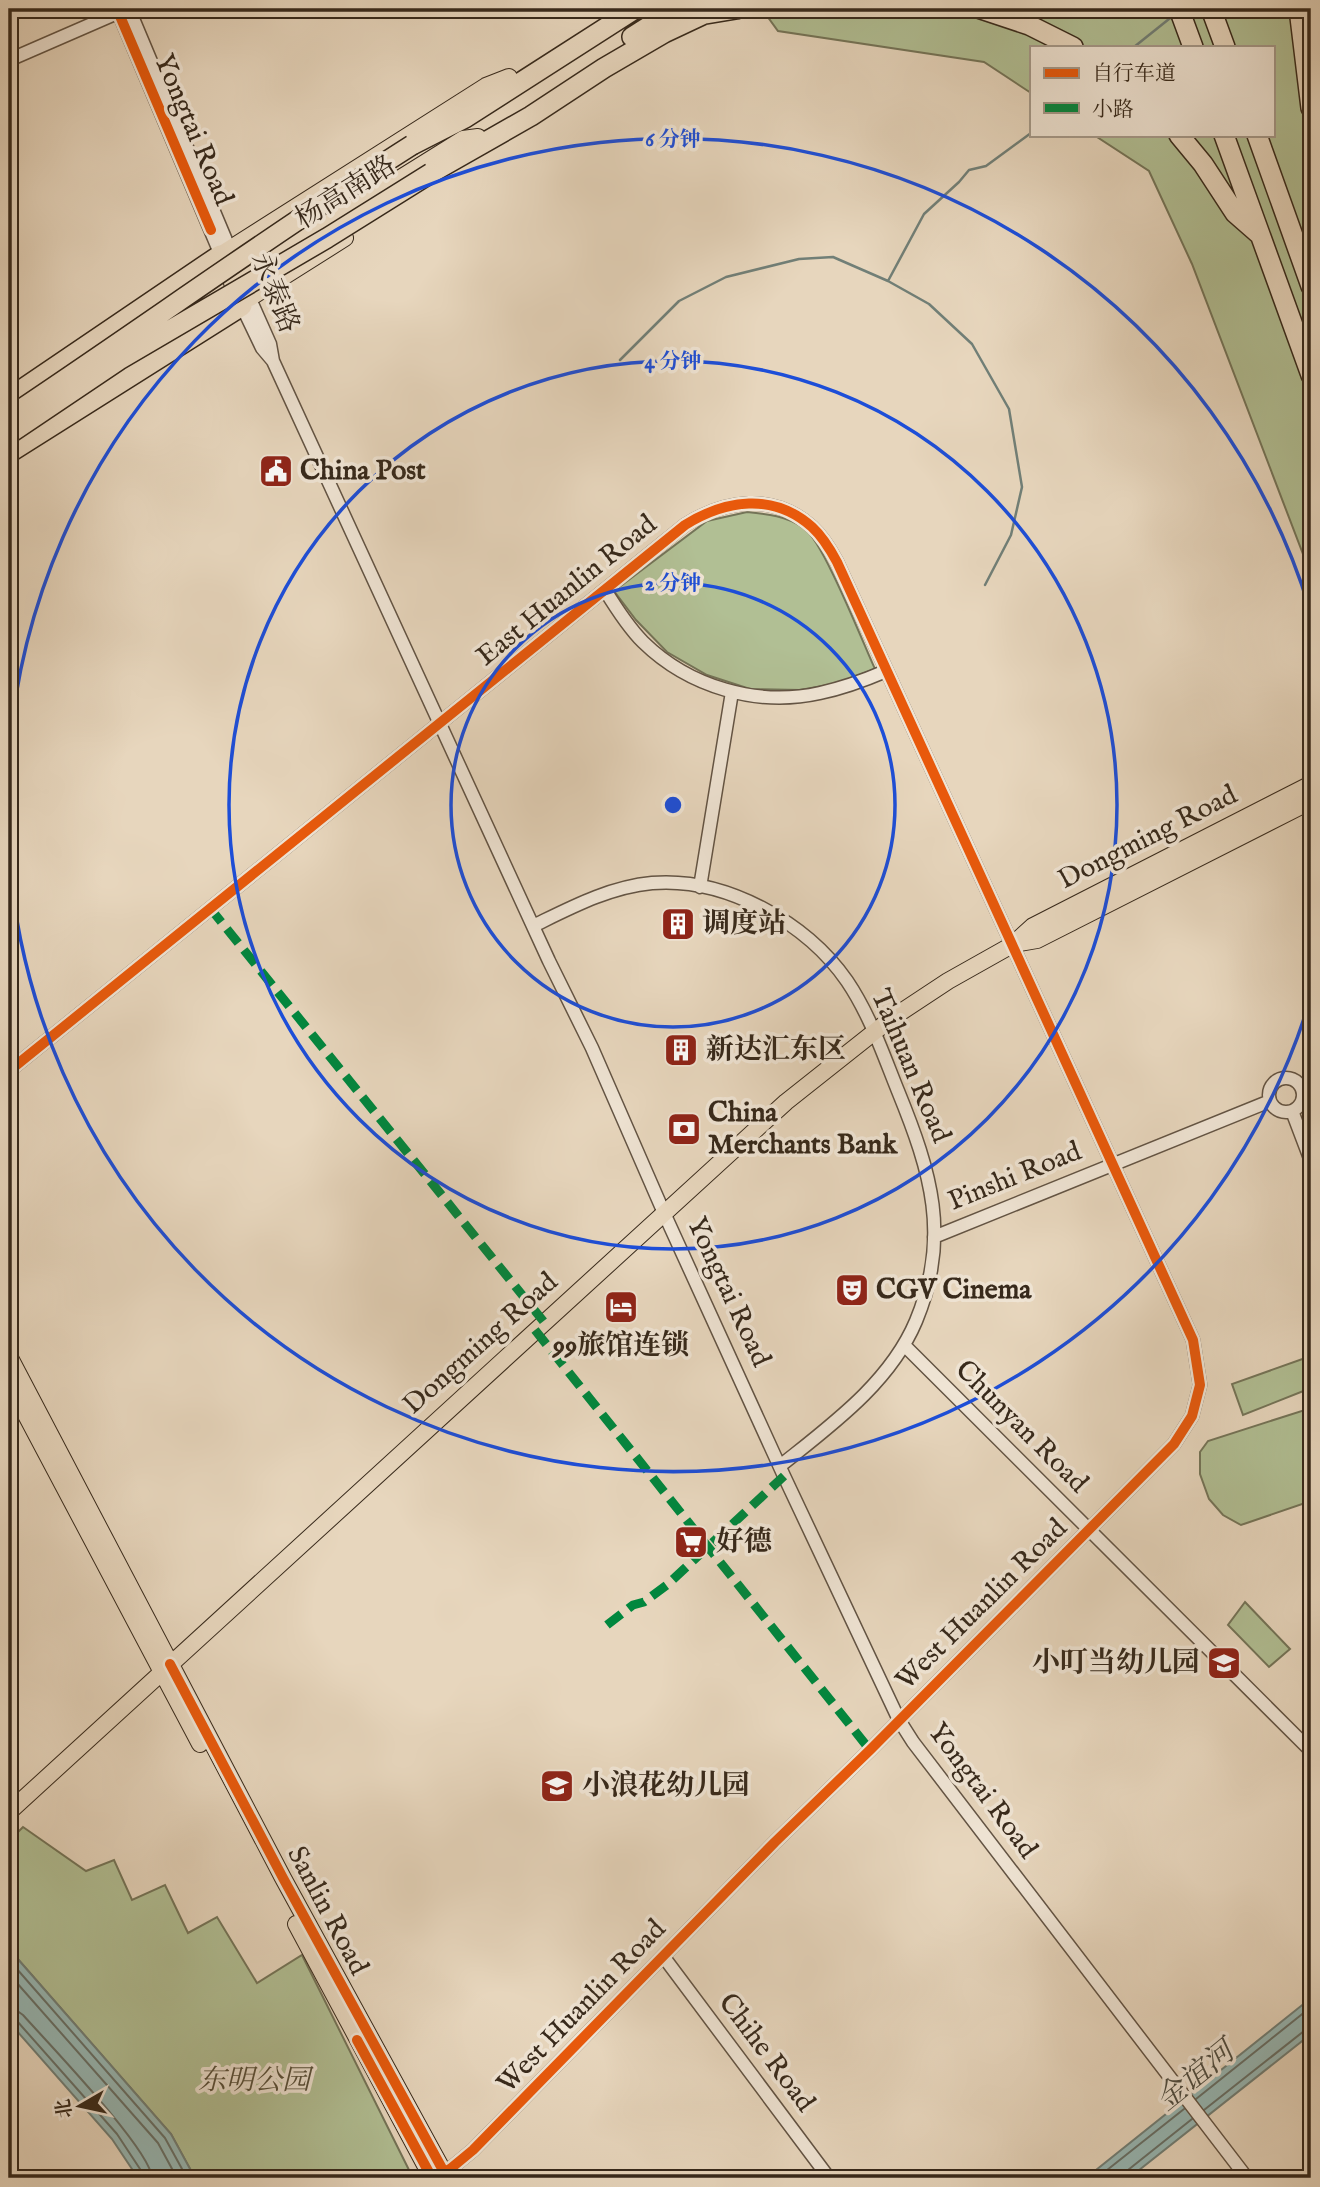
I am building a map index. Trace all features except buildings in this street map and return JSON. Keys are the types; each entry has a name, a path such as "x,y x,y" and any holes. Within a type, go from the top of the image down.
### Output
{"highway":[{"path":"412,145 613,9"},
{"name":"杨高南路","path":"9,417 311,209 412,145 466,118 635,9"},
{"name":"杨高南路","path":"9,434 119,360 433,177 478,138 676,9"},
{"path":"433,177 664,33 710,12 736,9"},
{"path":"981,9 1029,25 1071,46"},
{"path":"1179,9 1189,38"},
{"path":"1211,9 1225,46"},
{"path":"1299,9 1311,108"},
{"path":"1180,136 1203,164 1235,213 1260,235"},
{"path":"1224,136 1311,376"},
{"path":"1257,136 1311,286"},
{"path":"9,398 95,340 235,279"},
{"path":"9,453 124,374 149,364 235,279"}],"main road":[{"name":"杨高南路","path":"235,279 249,237 486,86 509,77"},
{"name":"杨高南路","path":"9,445 124,374 235,279 457,129 466,118"},
{"name":"杨高南路","path":"235,279 463,139 478,138"},
{"name":"杨高南路","path":"235,279 273,284 433,177"},
{"path":"9,406 235,279"},
{"name":"Dongming Road","path":"1276,811 1311,784"},
{"name":"Dongming Road","path":"9,1812 664,1213 795,1095 874,1031 916,1001 1012,944 1032,926 1276,811 1311,801"},
{"name":"Sanlin Road","path":"9,1356 166,1668"},
{"name":"Sanlin Road","path":"9,1383 283,1878 439,2177"}],"street":[{"path":"9,60 123,10"},
{"name":"永泰路","path":"123,10 262,348 273,361"},
{"name":"Yongtai Road","path":"273,361 533,926 592,1048 664,1213 899,1720 913,1742 1247,2178"},
{"name":"East Huanlin Road","path":"9,1071 685,525 701,515 736,504 774,506 792,513 811,526 825,542 837,562 1012,944"},
{"path":"605,590 630,627 653,651 681,671 732,692 772,697 818,694 886,671"},
{"path":"700,887 732,692"},
{"name":"Taihuan Road","path":"533,926 592,898 652,883 700,887 722,893 766,910 790,923 811,941 847,981 874,1031 921,1149 930,1183 934,1237 925,1297 904,1345 883,1373 850,1407 780,1466"},
{"name":"West Huanlin Road","path":"439,2177 473,2150 775,1842 1089,1530 1174,1444 1192,1416 1200,1385 1193,1340 1012,944"},
{"path":"1279,1079 1292,1079 1302,1088 1302,1101 1292,1111 1279,1111 1270,1101 1268,1094 1273,1083 1279,1079"},
{"name":"Pinshi Road","path":"934,1237 1270,1101"},
{"path":"1292,1111 1311,1161"},
{"name":"Chunyan Road","path":"904,1345 1311,1751"},
{"name":"Chihe Road","path":"663,1956 829,2178"}],"green space":[{"path":"762,9 1311,9 1311,575 1192,264 1149,171 1096,136 1274,136 1274,46 1030,46 1030,92 984,62 778,31"},
{"path":"747,512 784,518 804,528 812,537 832,571 875,669 839,683 800,690 750,689 707,675 667,652 636,620 614,591 707,521"},
{"path":"1311,1356 1311,1388 1243,1415 1232,1384"},
{"path":"1311,1408 1311,1501 1241,1525 1223,1515 1209,1499 1200,1474 1200,1452 1208,1441"},
{"path":"1245,1602 1290,1649 1269,1667 1228,1625"},
{"name":"东明公园","path":"23,1827 86,1871 114,1860 132,1900 165,1885 188,1933 217,1917 257,1983 302,1955 413,2178 195,2178 171,2134 9,1949 9,1841"}],"water":[{"path":"9,1949 171,2134 195,2178 138,2178 112,2139 9,2022"},
{"path":"1311,1998 1311,2034 1129,2178 1086,2178"}],"waterway":[{"path":"1135,46 1174,15"},
{"path":"888,281 924,214 969,170 986,166 1030,134"},
{"path":"620,360 679,301 726,277 799,259 833,257 888,281 929,304 972,344 1009,409 1022,487 1011,535 985,585"}],"marked path":[{"path":"210,908 544,1322"},
{"path":"535,1330 870,1750"},
{"path":"607,1625 633,1605 644,1602 667,1585 784,1476"}],"cycle path":[{"path":"117,9 211,230"},
{"path":"9,1071 685,525 700,516 732,505 765,504 781,508 812,527 837,562 1193,1340 1200,1385 1192,1416 1174,1444 775,1842 473,2150 450,2169 433,2178"},
{"path":"170,1664 283,1878 444,2172"},
{"path":"357,2040 432,2178"}],"place":[{"name":"China Post","path":"276,471"},
{"name":"调度站","path":"678,924"},
{"name":"新达汇东区","path":"681,1050"},
{"name":"China Merchants Bank","path":"684,1129"},
{"name":"CGV Cinema","path":"852,1290"},
{"name":"99旅馆连锁","path":"621,1307"},
{"name":"好德","path":"691,1542"},
{"name":"小叮当幼儿园","path":"1224,1663"},
{"name":"小浪花幼儿园","path":"557,1786"}],"water label":[{"name":"金谊河","path":"1196,2077"}]}
